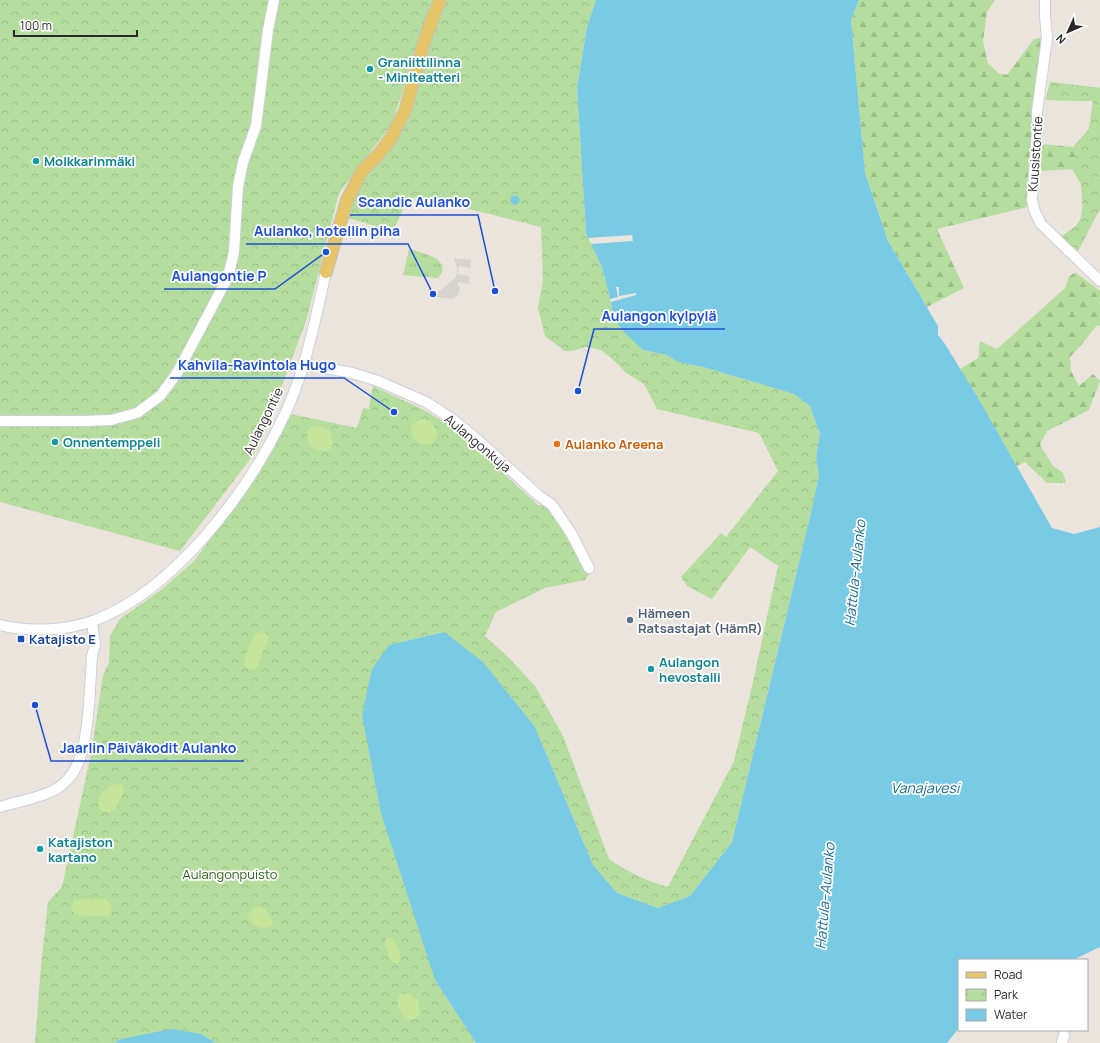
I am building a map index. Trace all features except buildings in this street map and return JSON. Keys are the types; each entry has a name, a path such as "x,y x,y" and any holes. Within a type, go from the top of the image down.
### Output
{"main road":[{"name":"Aulangontie","path":"326,272 347,200 362,171 379,154 391,138 405,111 424,43 440,0"}],"street":[{"path":"0,421 111,420 137,413 160,396 177,373 228,277 234,252 238,187 243,162 256,126 268,30 274,0"},
{"name":"Kuusistontie","path":"1045,1 1044,16 1047,38 1037,112 1032,200 1035,212 1041,224 1100,281"},
{"name":"Aulangontie","path":"0,624 8,627 42,629 69,626 92,621 142,595 179,565 209,532 239,492 271,442 286,413 304,364 326,272"},
{"name":"Aulangonkuja","path":"304,364 378,381 426,402 452,418 479,440 538,495 552,505 571,533 589,568"},
{"path":"0,807 50,792 59,787 78,766 87,729 92,656 95,645 92,621"}],"green space":[{"path":"0,0 432,0 392,124 339,193 306,321 258,449 180,551 0,502"},
{"name":"Aulangonpuisto","path":"446,0 596,0 587,27 577,88 586,233 602,267 611,302 613,318 643,350 667,355 678,362 703,367 794,394 810,406 820,432 816,458 819,475 810,517 732,842 690,896 658,908 617,893 593,865 535,727 444,632 389,645 435,980 476,1043 216,1043 201,1034 121,1039 114,1043 35,1043 48,902 62,887 91,754 103,675 109,663 110,636 120,619 161,590 194,561 269,456 286,413 357,428 363,408 369,409 373,386 422,409 453,427 538,505 547,505 589,574 585,580 545,588 496,612 485,636 509,658 535,686 563,736 609,859 637,876 668,887 734,761 778,566 750,547 712,599 687,586 681,577 721,533 726,537 778,471 759,433 657,409 644,384 626,373 618,364 601,350 585,347 572,351 565,351 545,336 538,308 543,280 541,227 422,197 408,198 393,231 344,217 363,180 393,145 409,119 423,60"},
{"path":"859,0 995,0 987,12 983,41 988,63 998,73 1007,75 1034,39 1041,38 1029,159 1027,207 937,229 964,288 927,307 888,241 865,173 851,20"},
{"path":"1050,82 1100,88 1100,209 1083,206 1081,184 1072,169 1042,171 1038,152 1041,144 1073,147 1089,129 1093,101 1046,100"},
{"path":"1050,82 1100,88 1100,209 1076,255 1059,238 1078,223 1081,216 1081,186 1073,147 1089,129 1093,101 1046,100"},
{"path":"409,249 428,255 439,262 442,266 442,271 438,278 403,275"},
{"path":"1075,272 1100,291 1100,326 1097,325 1070,357 1071,371 1079,386 1093,374 1100,381 1089,410 1047,431 1040,445 1053,466 1063,473 1066,483 1047,483 1025,462 1017,466 960,369 978,358 980,341 997,349 1065,288 1069,277"},
{"path":"424,419 433,426 438,436 430,444 417,441 411,433 413,425 417,421"},
{"path":"312,425 322,427 330,431 333,444 330,450 325,451 312,447 308,441 307,431"},
{"path":"264,632 269,636 268,641 258,666 256,669 250,670 244,665 249,648 257,633"},
{"path":"116,784 123,785 124,791 116,808 109,813 102,811 98,807 99,799 103,792"},
{"path":"81,899 105,899 111,903 112,910 110,915 97,917 75,914 71,908 74,901"},
{"path":"258,906 264,909 272,918 273,925 262,928 258,927 249,920 247,917 248,913"},
{"path":"391,938 399,950 400,960 397,964 391,960 385,946 386,939"},
{"path":"409,993 418,1000 420,1013 415,1019 405,1017 400,1012 398,1005 401,994"}],"shaded area":[{"path":"453,258 471,260 470,268 459,266 458,271 458,274 469,276 469,284 458,282 457,285 460,287 458,295 453,299 436,297 436,294 456,277 457,267"}],"water":[{"name":"Vanajavesi","path":"596,0 859,0 851,20 865,173 888,241 938,326 938,335 978,398 1052,528 1074,534 1100,527 1100,947 1075,959 958,959 958,1029 947,1043 476,1043 435,980 381,813 362,715 372,669 389,645 444,632 483,662 535,727 593,865 617,893 658,908 690,896 732,842 819,475 816,458 820,432 810,406 794,394 703,367 678,362 667,355 643,350 626,334 613,318 611,302 602,267 586,233 577,88 587,27"},
{"path":"513,196 517,196 519,200 517,204 513,204 511,202 511,198"},
{"path":"171,1029 201,1034 216,1043 114,1043 121,1039"}],"pier":[{"path":"632,235 633,241 591,244 588,238"},
{"path":"616,287 619,287 619,296 636,293 636,295 611,302 610,299 618,297"}],"place":[{"name":"Graniittilinna - Miniteatteri","path":"370,69"},
{"name":"Molkkarinmäki","path":"36,161"},
{"name":"Aulangontie P","path":"326,252"},
{"name":"Scandic Aulanko","path":"495,291"},
{"name":"Aulanko, hotellin piha","path":"433,294"},
{"name":"Aulangon kylpylä","path":"578,391"},
{"name":"Kahvila-Ravintola Hugo","path":"394,412"},
{"name":"Onnentemppeli","path":"55,442"},
{"name":"Aulanko Areena","path":"557,444"},
{"name":"Hämeen Ratsastajat (HämR)","path":"630,620"},
{"name":"Katajisto E","path":"21,639"},
{"name":"Aulangon hevostalli","path":"651,669"},
{"name":"Jaarlin Päiväkodit Aulanko","path":"35,705"},
{"name":"Katajiston kartano","path":"40,849"}],"water label":[{"name":"Hattula–Aulanko","path":"855,573"},
{"name":"Hattula–Aulanko","path":"825,896"}]}
